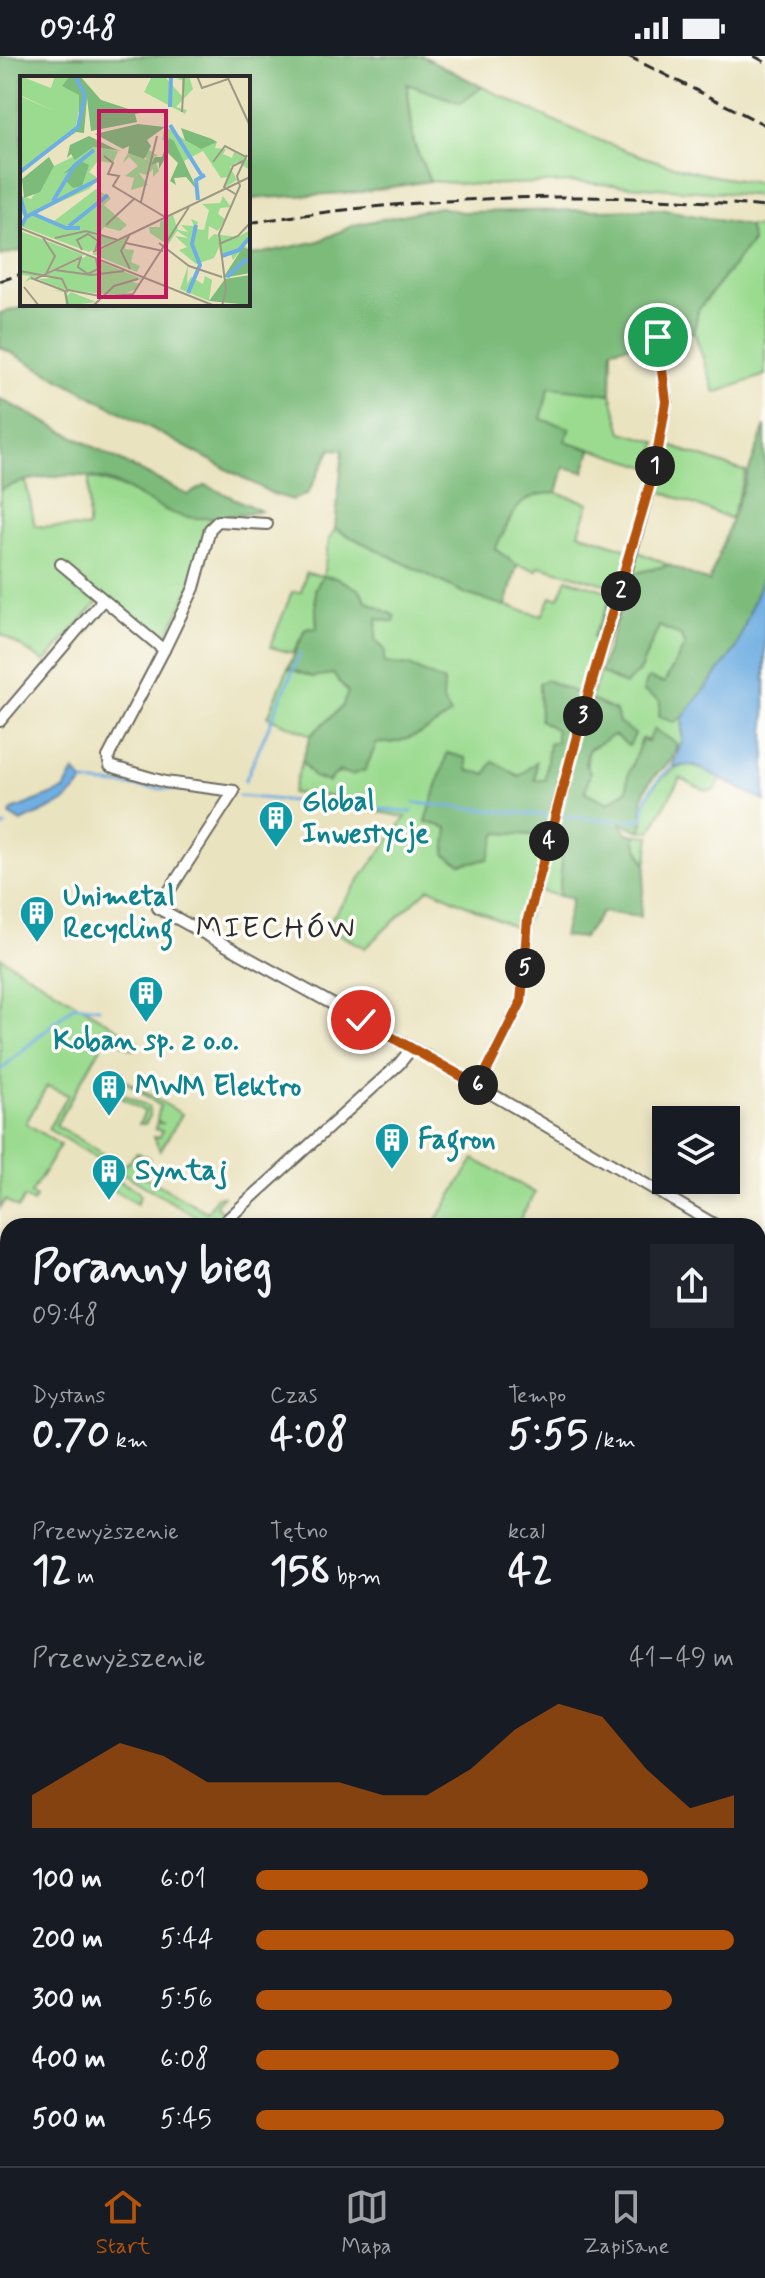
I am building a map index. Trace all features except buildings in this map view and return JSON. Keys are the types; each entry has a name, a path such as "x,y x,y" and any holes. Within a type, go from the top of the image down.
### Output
{"street":[{"path":"479,1086 521,1002 528,919 588,695 655,467 666,402 658,337"},
{"path":"267,524 218,521 210,529 194,588 108,757 110,766 165,782 234,791 158,908 479,1086 703,1218"},
{"path":"61,564 164,650"},
{"path":"0,721 102,601"},
{"path":"229,1218 412,1048"}],"green space":[{"path":"0,56 423,56 482,87 461,103 407,84 414,144 430,181 360,192 250,199 250,76 20,76 20,251 0,256"},
{"path":"407,83 461,103 482,87 585,134 655,161 728,179 765,183 765,196 574,182 480,185 430,181 414,144"},
{"path":"440,207 461,212 661,209 748,226 752,241 698,310 694,332 612,349 611,394 549,387 541,419 570,428 565,441 591,450 584,472 564,467 557,493 532,497 523,502 511,517 495,549 517,565 506,606 466,594 335,529 343,450 331,449 308,493 293,500 273,494 0,347 0,313 30,306 250,306 250,256 319,241 354,225"},
{"path":"748,226 765,227 765,375 715,393 694,332 698,310 752,242"},
{"path":"549,386 611,394 622,432 657,442 652,468 565,441 541,419"},
{"path":"0,399 188,495 206,485 261,511 218,518 185,517 167,511 115,483 87,476 41,478 0,490"},
{"path":"765,426 765,570 736,649 683,717 674,722 659,717 660,701 643,691 648,678 664,683 685,645 680,635 659,626 640,670 625,685 600,672 631,574 669,565 709,582"},
{"path":"664,444 746,472 731,519 654,489"},
{"path":"25,478 35,526 88,528 89,478 121,487 184,513 216,516 207,528 191,586 163,644 103,596 45,662 0,633 0,490"},
{"path":"541,493 557,493 589,503 579,533 630,550 620,588 539,566 537,570 517,565 495,549 515,505"},
{"path":"335,529 466,594 542,616 551,597 559,598 567,579 614,593 593,636 596,640 587,671 592,672 585,697 547,680 540,720 556,730 556,742 549,744 545,780 535,780 536,763 519,776 493,762 486,774 468,771 448,753 426,821 448,828 535,835 546,845 523,931 429,888 365,948 325,927 406,817 368,810 370,800 292,793 302,761 314,777 365,770 376,743 396,742 415,736 450,714 409,666 384,663 375,640 377,618 394,622 395,616 366,601 360,590 323,576 329,539"},
{"path":"638,552 669,565 631,574"},
{"path":"306,573 323,576 315,589 317,629 306,628 293,653 270,647 292,592 301,592"},
{"path":"323,576 337,578 360,590 366,601 395,616 394,622 377,619 375,640 385,650 384,663 409,666 444,682 443,701 451,714 416,736 397,742 377,743 365,770 352,775 339,771 328,782 314,777 302,761 311,735 342,707 348,692 333,674 312,677 288,668 306,628 317,629 315,589"},
{"path":"614,593 618,594 592,672 587,671 596,640 593,637"},
{"path":"659,626 680,635 685,645 664,683 660,701 674,722 683,717 682,741 676,753 676,743 642,739 628,775 627,790 608,803 585,792 588,750 615,734 619,723 590,700 600,672 640,670"},
{"path":"288,668 312,677 333,673 348,693 343,706 311,735 268,717"},
{"path":"547,680 616,711 619,723 635,734 629,746 614,735 588,750 585,764 590,773 585,792 608,803 627,790 628,775 642,739 648,742 654,729 676,743 670,761 645,791 640,831 621,823 627,833 637,835 635,840 646,866 640,917 602,912 583,938 563,936 572,899 559,896 562,860 536,835 497,833 488,859 461,864 445,854 448,828 426,822 447,753 466,758 468,771 486,774 493,761 519,776 536,762 535,780 545,780 549,744 556,742 556,730 540,720 539,683"},
{"path":"689,764 722,777 715,790 706,791 680,778 651,831 640,831 646,800 653,788 670,773"},
{"path":"637,835 650,836 646,866 635,840"},
{"path":"550,849 562,860 559,896 540,891"},
{"path":"0,957 138,1041 133,1050 108,1035 56,1125 124,1166 137,1153 150,1158 142,1175 207,1212 217,1197 223,1196 216,1205 224,1215 221,1218 198,1218 48,1129 68,1095 47,1086 26,1123 60,1145 31,1194 36,1198 33,1203 24,1198 18,1208 5,1200 0,1208"},
{"path":"121,1078 182,1114 160,1151 154,1137 160,1137 162,1131 155,1129 157,1122 163,1124 157,1120 160,1106"},
{"path":"125,1095 148,1107 150,1116 145,1124 139,1124 145,1112 122,1098"},
{"path":"474,1159 535,1193 521,1218 438,1218"},
{"path":"103,1172 138,1191 137,1204 98,1181"}],"water":[{"path":"765,570 765,801 694,765 672,767 682,741 683,717 736,649"},
{"path":"74,771 84,782 66,801 21,822 10,815 12,810 64,790"}],"waterway":[{"path":"245,781 300,654"},
{"path":"625,821 644,818 651,789 672,767"},
{"path":"84,782 212,793"},
{"path":"239,796 412,812"},
{"path":"414,803 551,816"},
{"path":"559,816 619,821"},
{"path":"0,828 5,826"},
{"path":"0,1070 75,1005 99,1008"}],"railway":[{"path":"628,56 765,125"},
{"path":"754,56 765,62"},
{"path":"250,223 377,207 506,198 636,198 765,207"},
{"path":"0,281 20,275"}],"place":[{"name":"Global Inwestycje","path":"276,849"},
{"name":"Unimetal Recycling","path":"37,944"},
{"name":"Koban sp. z o.o.","path":"146,1024"},
{"name":"MWM Elektro","path":"109,1118"},
{"name":"Fagron","path":"392,1171"},
{"name":"Syntaj","path":"109,1202"}],"district":[{"name":"MIECHÓW","path":"276,928"}],"route":[{"path":"361,1020 479,1086 512,1026 521,1002 528,919 588,695 655,467 666,402 658,337"}]}
